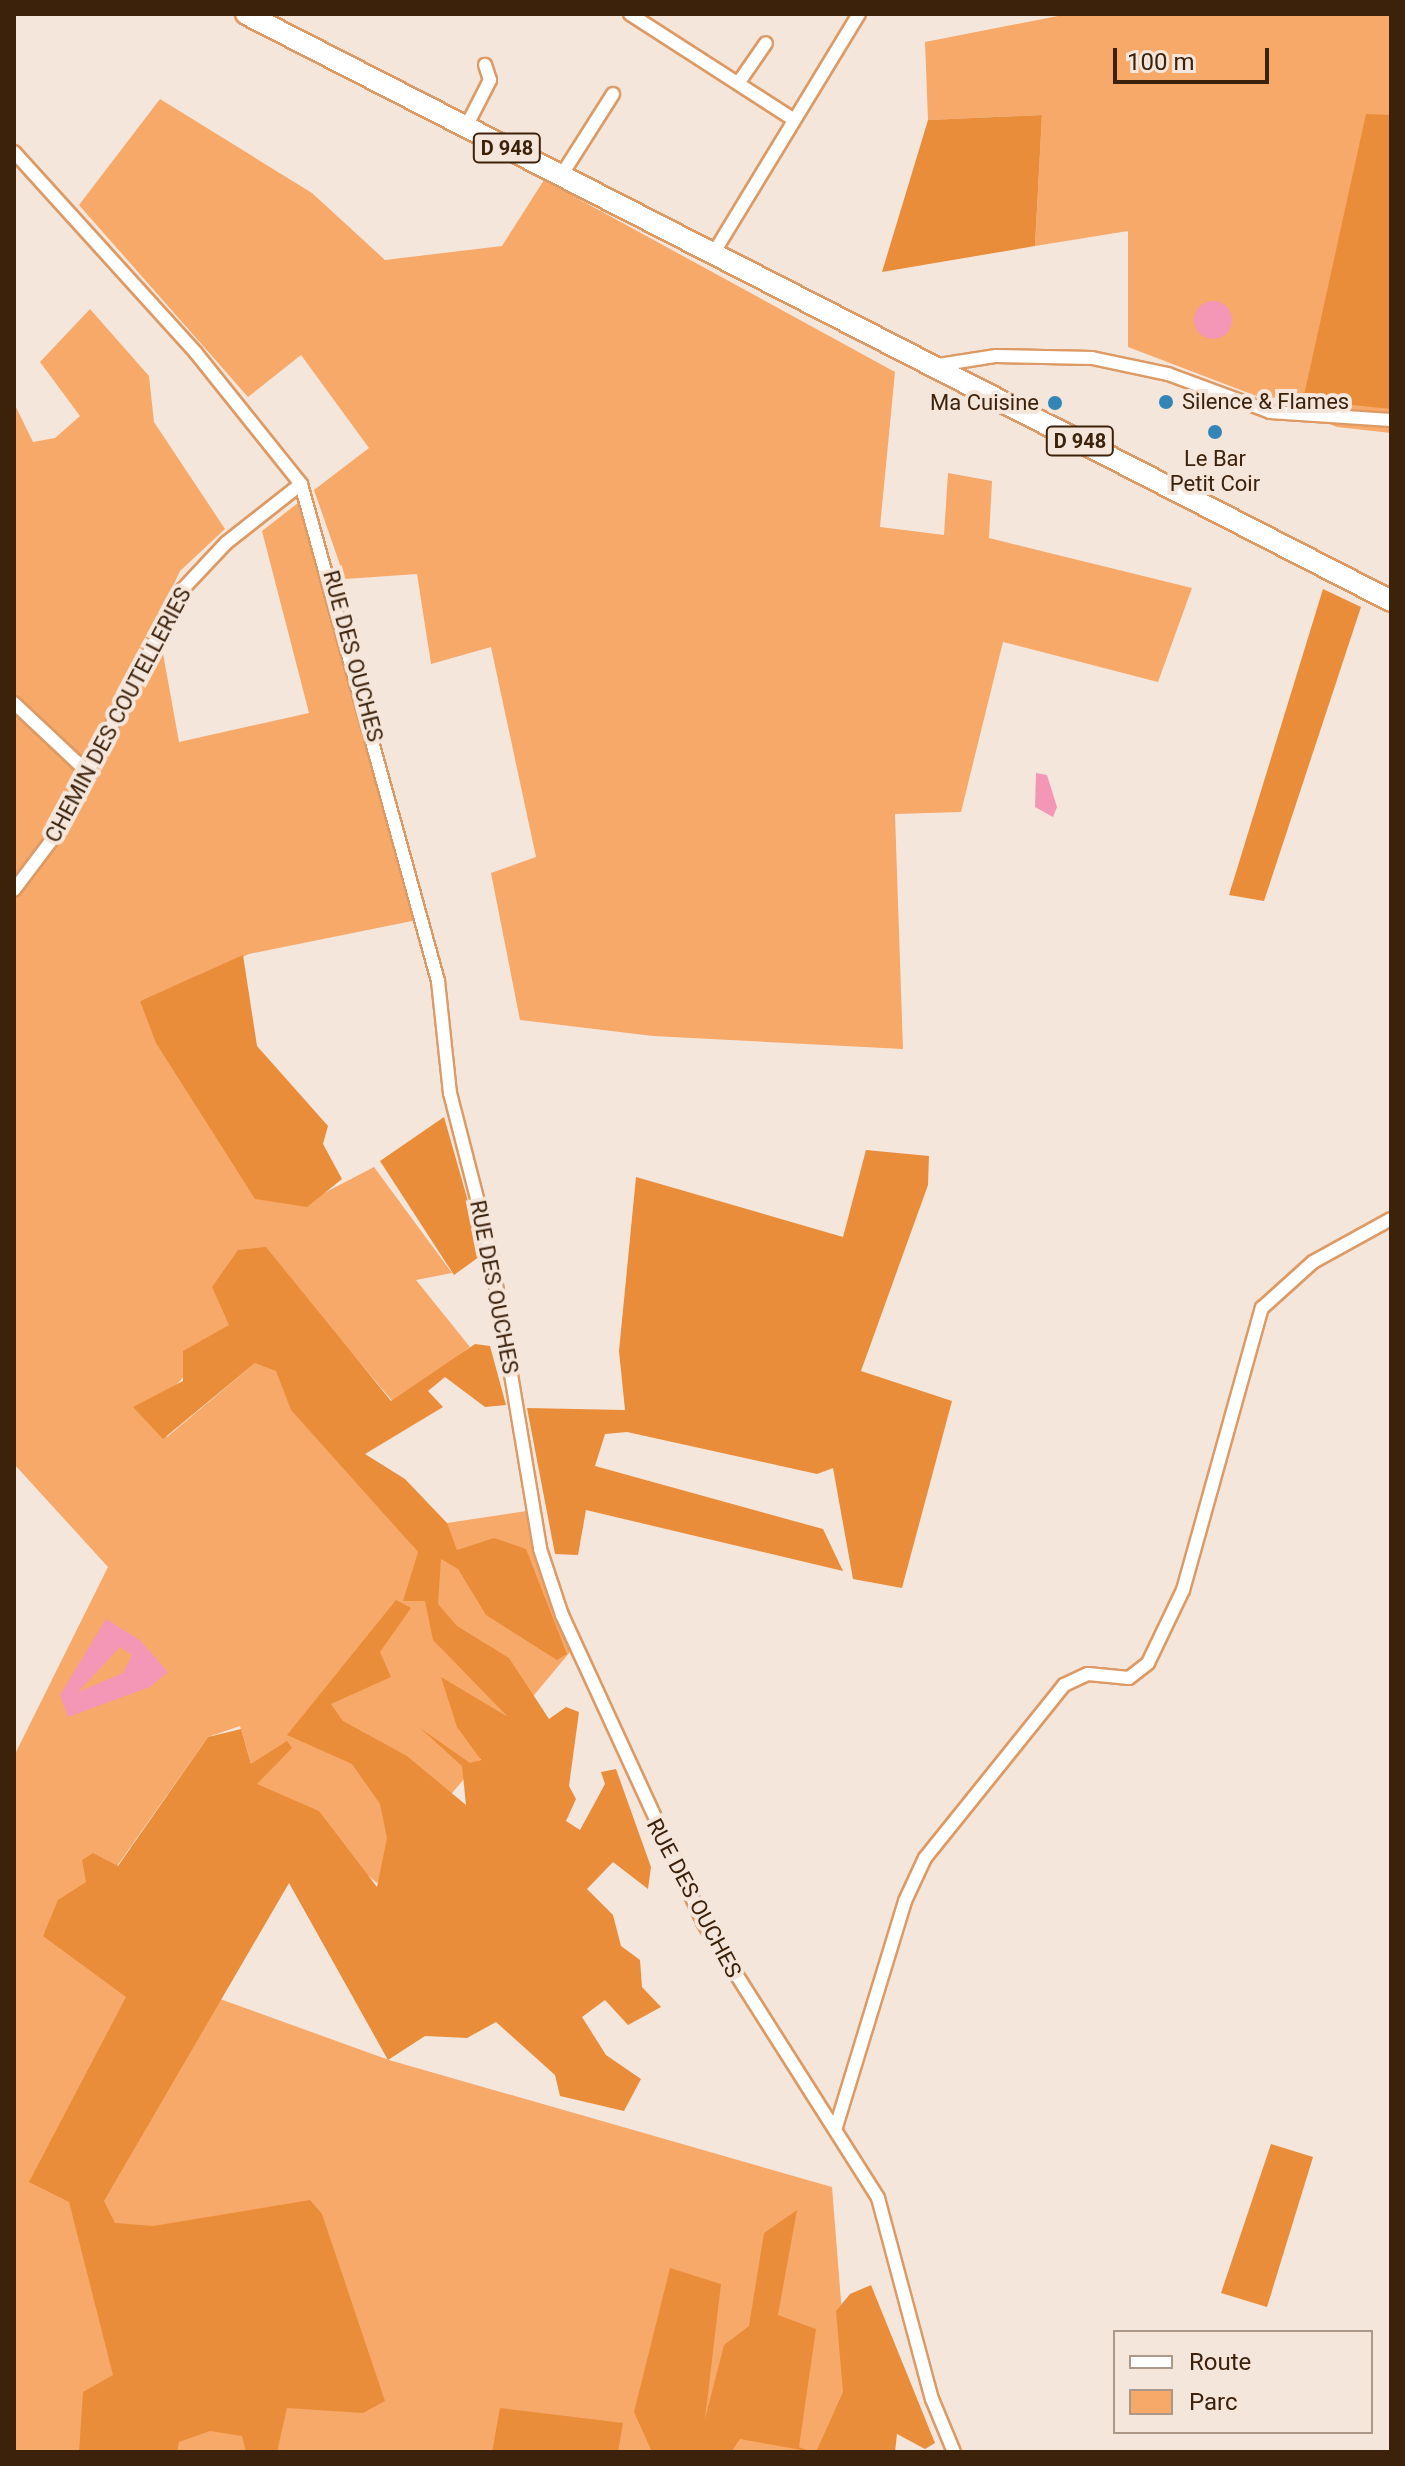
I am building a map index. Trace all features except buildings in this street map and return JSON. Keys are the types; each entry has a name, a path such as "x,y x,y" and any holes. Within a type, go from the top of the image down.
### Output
{"main road":[{"name":"D 948","path":"246,14 1391,601"}],"street":[{"path":"630,14 793,119"},
{"path":"713,254 859,14"},
{"path":"739,82 766,43"},
{"path":"466,127 490,80 485,65"},
{"path":"561,176 613,94"},
{"name":"RUE DES OUCHES","path":"14,152 196,353 301,484 321,533 438,981 450,1093 490,1249 540,1549 557,1602 600,1711 703,1922 836,2127 887,2222 932,2399 954,2452"},
{"path":"932,366 980,357 1092,358 1132,363 1279,414 1391,420"},
{"name":"CHEMIN DES COUTELLERIES","path":"14,890 54,837 85,770 181,591 226,543 301,484"},
{"path":"14,703 85,770"},
{"path":"836,2127 905,1901 925,1858 1064,1685 1088,1674 1129,1678 1152,1658 1183,1590 1262,1308 1313,1262 1391,1219"}],"green space":[{"path":"1068,14 1391,14 1391,433 1337,427 1128,347 1128,231 1035,246 1042,115 928,120 925,42"},
{"path":"160,99 312,193 385,260 502,246 544,180 895,372 880,527 944,535 948,473 992,481 989,538 1192,588 1158,682 1003,642 961,812 895,814 903,1049 653,1036 520,1020 491,873 536,857 491,647 431,664 417,574 345,579 314,490 369,448 301,355 248,397 79,205"},
{"path":"90,309 149,376 154,422 225,529 180,571 157,620 179,742 309,713 262,531 303,499 417,920 249,954 140,1001 305,1203 374,1167 452,1273 416,1280 470,1347 395,1404 262,1248 229,1325 150,1415 167,1437 255,1363 275,1367 415,1549 447,1523 527,1511 570,1652 377,1883 257,1784 240,1726 208,1737 117,1866 43,1935 389,2060 832,2187 850,2415 831,2452 14,2452 14,1756 108,1567 14,1464 14,403 33,442 55,438 80,416 40,362"}],"shaded area":[{"path":"1366,114 1391,115 1391,409 1303,400"},
{"path":"1042,115 1035,246 882,272 928,120"},
{"path":"1213,301 1226,307 1232,320 1226,333 1213,339 1200,333 1194,320 1200,307"},
{"path":"1323,589 1361,607 1264,901 1229,895"},
{"path":"1036,773 1047,775 1057,807 1053,817 1035,807"},
{"path":"243,955 257,1046 328,1126 323,1144 342,1179 307,1207 255,1199 156,1043 140,1001"},
{"path":"444,1117 483,1254 454,1275 380,1161"},
{"path":"866,1150 929,1156 928,1185 861,1371 952,1401 902,1588 853,1579 833,1468 817,1474 627,1432 605,1434 595,1466 823,1529 843,1571 586,1510 578,1555 555,1554 527,1408 625,1410 619,1351 636,1177 843,1237"},
{"path":"266,1247 391,1401 475,1344 490,1346 506,1405 485,1407 445,1377 428,1391 443,1407 365,1454 405,1479 447,1523 457,1550 494,1538 526,1549 567,1654 557,1660 486,1615 458,1569 441,1559 438,1604 457,1626 509,1658 549,1719 566,1707 579,1712 569,1786 576,1799 566,1821 580,1830 605,1784 601,1772 616,1769 651,1867 648,1889 613,1862 587,1889 613,1915 621,1946 640,1960 642,1987 661,2007 628,2025 605,2000 582,2017 606,2055 641,2079 624,2111 560,2096 555,2075 496,2022 467,2038 425,2036 388,2060 289,1883 104,2201 115,2223 153,2226 310,2200 322,2214 385,2401 363,2413 287,2408 277,2452 246,2452 242,2436 210,2431 179,2442 177,2452 79,2452 83,2392 113,2375 69,2202 29,2182 126,1997 43,1936 58,1900 86,1882 82,1860 93,1853 118,1866 208,1737 241,1729 251,1764 287,1741 292,1748 257,1784 319,1811 377,1887 387,1838 380,1804 352,1764 287,1735 396,1600 411,1608 380,1652 391,1677 331,1704 343,1721 407,1756 466,1805 462,1766 420,1728 470,1763 481,1760 457,1727 441,1677 508,1717 433,1640 425,1601 403,1601 418,1552 291,1410 276,1371 255,1363 163,1439 133,1407 183,1381 183,1351 229,1325 212,1287 238,1250"},
{"path":"106,1619 140,1640 168,1672 150,1687 68,1717 60,1695","holes":["120,1647 132,1655 123,1673 78,1692"]},
{"path":"1271,2144 1313,2157 1267,2307 1221,2293"},
{"path":"797,2210 778,2315 816,2329 799,2447 812,2452 740,2439 731,2452 652,2452 634,2412 670,2268 721,2284 705,2419 724,2345 749,2326 764,2233"},
{"path":"871,2285 935,2443 925,2449 897,2434 895,2452 816,2452 843,2392 836,2311 850,2294"},
{"path":"500,2408 623,2423 618,2452 492,2452"}],"place":[{"name":"Silence & Flames","path":"1166,402"},
{"name":"Ma Cuisine","path":"1055,403"},
{"name":"Le Bar Petit Coir","path":"1215,432"}]}
